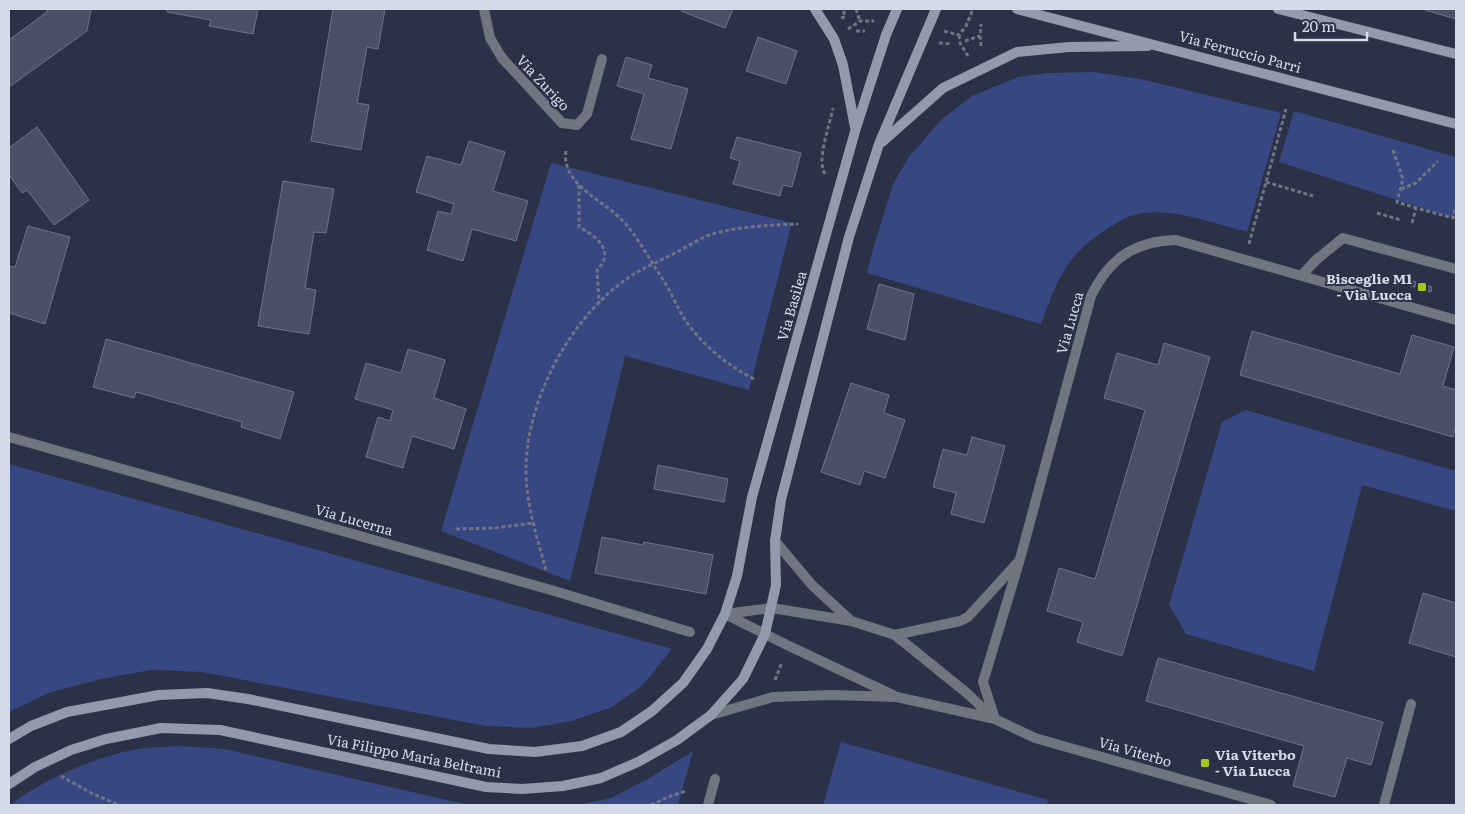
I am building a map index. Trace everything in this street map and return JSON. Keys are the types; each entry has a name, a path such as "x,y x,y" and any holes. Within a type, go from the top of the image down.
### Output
{"main road":[{"path":"815,9 834,39 840,56 856,128"},
{"name":"Via Basilea","path":"726,614 737,576 752,497 856,128 886,35 897,9"},
{"path":"764,634 772,608 776,585 775,541 781,500 849,237 879,144 936,9"},
{"name":"Via Ferruccio Parri","path":"1017,9 1456,124"},
{"path":"1278,9 1456,54"},
{"path":"879,144 943,88 1017,52 1069,47 1163,46"},
{"name":"Via Filippo Maria Beltrami","path":"9,739 31,726 67,712 159,694 207,693 248,699 489,749 535,752 582,746 621,732 652,711 683,683 707,650 726,614"},
{"name":"Via Filippo Maria Beltrami","path":"9,784 35,767 71,750 106,739 161,728 220,730 486,787 522,789 563,786 600,778 638,762 677,740 711,715 743,679 764,634"}],"street":[{"name":"Via Zurigo","path":"484,9 490,38 502,58 562,122 576,125 587,114 602,59"},
{"path":"1302,275 1316,260 1343,238 1456,269"},
{"name":"Via Lucca","path":"994,719 983,682 1020,559 1090,296 1105,271 1120,258 1135,249 1160,241 1176,240 1456,320"},
{"name":"Via Lucerna","path":"9,436 551,590 690,632"},
{"name":"Via Viterbo","path":"775,541 812,585 851,621"},
{"name":"Via Lucca","path":"895,635 960,621 968,617 1020,559"},
{"name":"Via Viterbo","path":"772,608 851,621 895,635 968,694 994,719"},
{"path":"726,614 772,608"},
{"path":"726,614 764,634"},
{"name":"Via Viterbo","path":"764,634 897,697"},
{"name":"Via Viterbo","path":"711,715 773,697 832,695 897,697 994,719 1035,738 1271,805"},
{"path":"1384,805 1411,704"},
{"path":"708,805 715,779"}],"path":[{"path":"844,9 845,17"},
{"path":"856,9 860,21"},
{"path":"970,60 960,43 959,35 966,26 973,9"},
{"path":"844,33 860,21 869,20"},
{"path":"981,46 982,24"},
{"path":"939,29 950,34 959,35"},
{"path":"856,31 865,31"},
{"path":"965,41 980,36"},
{"path":"833,108 821,160 823,171 838,192"},
{"path":"1250,238 1286,110"},
{"path":"1394,150 1403,179 1397,202 1453,218 1456,206"},
{"path":"566,151 564,158 570,172 579,185 614,212 635,234 669,289 683,316 700,338 721,358 756,380"},
{"path":"1401,189 1416,183 1438,161"},
{"path":"1266,182 1312,196"},
{"path":"579,185 579,227 596,236 602,245 605,256 603,264 597,270 599,304"},
{"path":"1412,223 1416,208"},
{"path":"1377,213 1401,220"},
{"path":"546,571 527,496 526,468 530,431 538,405 557,359 575,331 623,281 714,233 762,225 798,224"},
{"path":"456,528 494,528 534,523"},
{"path":"772,686 782,662"},
{"path":"62,776 91,793 119,805"},
{"path":"651,805 686,791"}],"shaded area":[{"path":"1094,72 1140,79 1281,113 1247,232 1193,217 1165,213 1151,212 1126,218 1093,239 1072,259 1058,281 1041,324 867,273 893,184 909,157 941,120 972,96 1018,77 1047,73"},
{"path":"1294,111 1456,157 1456,219 1279,162"},
{"path":"551,163 792,223 749,390 625,356 570,581 441,531"},
{"path":"1246,410 1456,471 1456,511 1362,485 1314,671 1186,634 1169,605 1222,422"},
{"path":"9,464 672,649 643,685 612,707 572,721 531,728 486,726 202,672 151,670 101,679 51,692 9,712"},
{"path":"841,742 1048,800 1047,805 823,805"},
{"path":"181,746 224,749 469,805 11,805 38,786 88,763 138,749"},
{"path":"693,751 678,805 578,805 611,798 651,777"}],"building":[{"path":"48,9 91,9 87,31 9,87 9,40 47,12"},
{"path":"167,9 258,9 253,34 209,26 211,20 167,12"},
{"path":"333,9 385,9 378,49 367,47 357,103 369,105 361,150 311,141"},
{"path":"682,9 733,9 725,28 681,11"},
{"path":"1456,9 1456,19 1425,10"},
{"path":"758,37 797,51 786,84 746,71"},
{"path":"626,57 652,65 648,78 688,89 671,149 631,139 644,94 617,86"},
{"path":"37,127 89,200 54,225 27,190 22,193 9,175 9,148"},
{"path":"737,137 801,153 792,187 783,185 780,196 733,184 740,161 730,158"},
{"path":"469,141 505,152 493,191 528,201 516,241 472,229 463,261 427,250 438,211 451,214 454,204 416,192 427,156 461,165"},
{"path":"283,181 334,189 326,233 314,232 305,288 316,290 309,334 258,326"},
{"path":"28,226 70,237 45,324 9,313 9,266 15,267"},
{"path":"1403,278 1416,282 1415,287 1401,283"},
{"path":"1419,283 1432,287 1431,292 1417,288"},
{"path":"879,284 914,294 905,340 867,329"},
{"path":"1252,331 1400,374 1412,335 1454,347 1443,386 1456,390 1456,425 1453,437 1240,375"},
{"path":"106,339 294,392 280,439 241,427 242,422 136,392 134,398 93,387"},
{"path":"1164,343 1210,357 1122,656 1077,642 1083,622 1047,611 1059,568 1095,579 1145,410 1104,398 1117,353 1158,365"},
{"path":"408,349 445,360 434,398 466,409 454,449 412,436 403,468 366,457 378,417 390,421 393,410 355,399 366,363 401,373"},
{"path":"851,383 889,395 884,413 905,420 885,478 864,471 860,485 821,472"},
{"path":"972,437 1005,446 984,523 951,514 956,493 933,487 943,449 967,455"},
{"path":"658,465 728,479 724,502 654,489"},
{"path":"602,537 643,545 644,542 713,555 706,594 595,573"},
{"path":"1423,593 1456,603 1456,657 1409,643"},
{"path":"1158,658 1383,722 1371,765 1347,758 1335,797 1293,786 1304,746 1146,701"}],"place":[{"name":"Bisceglie M1 - Via Lucca","path":"1422,287"},
{"name":"Via Viterbo - Via Lucca","path":"1205,763"}]}
